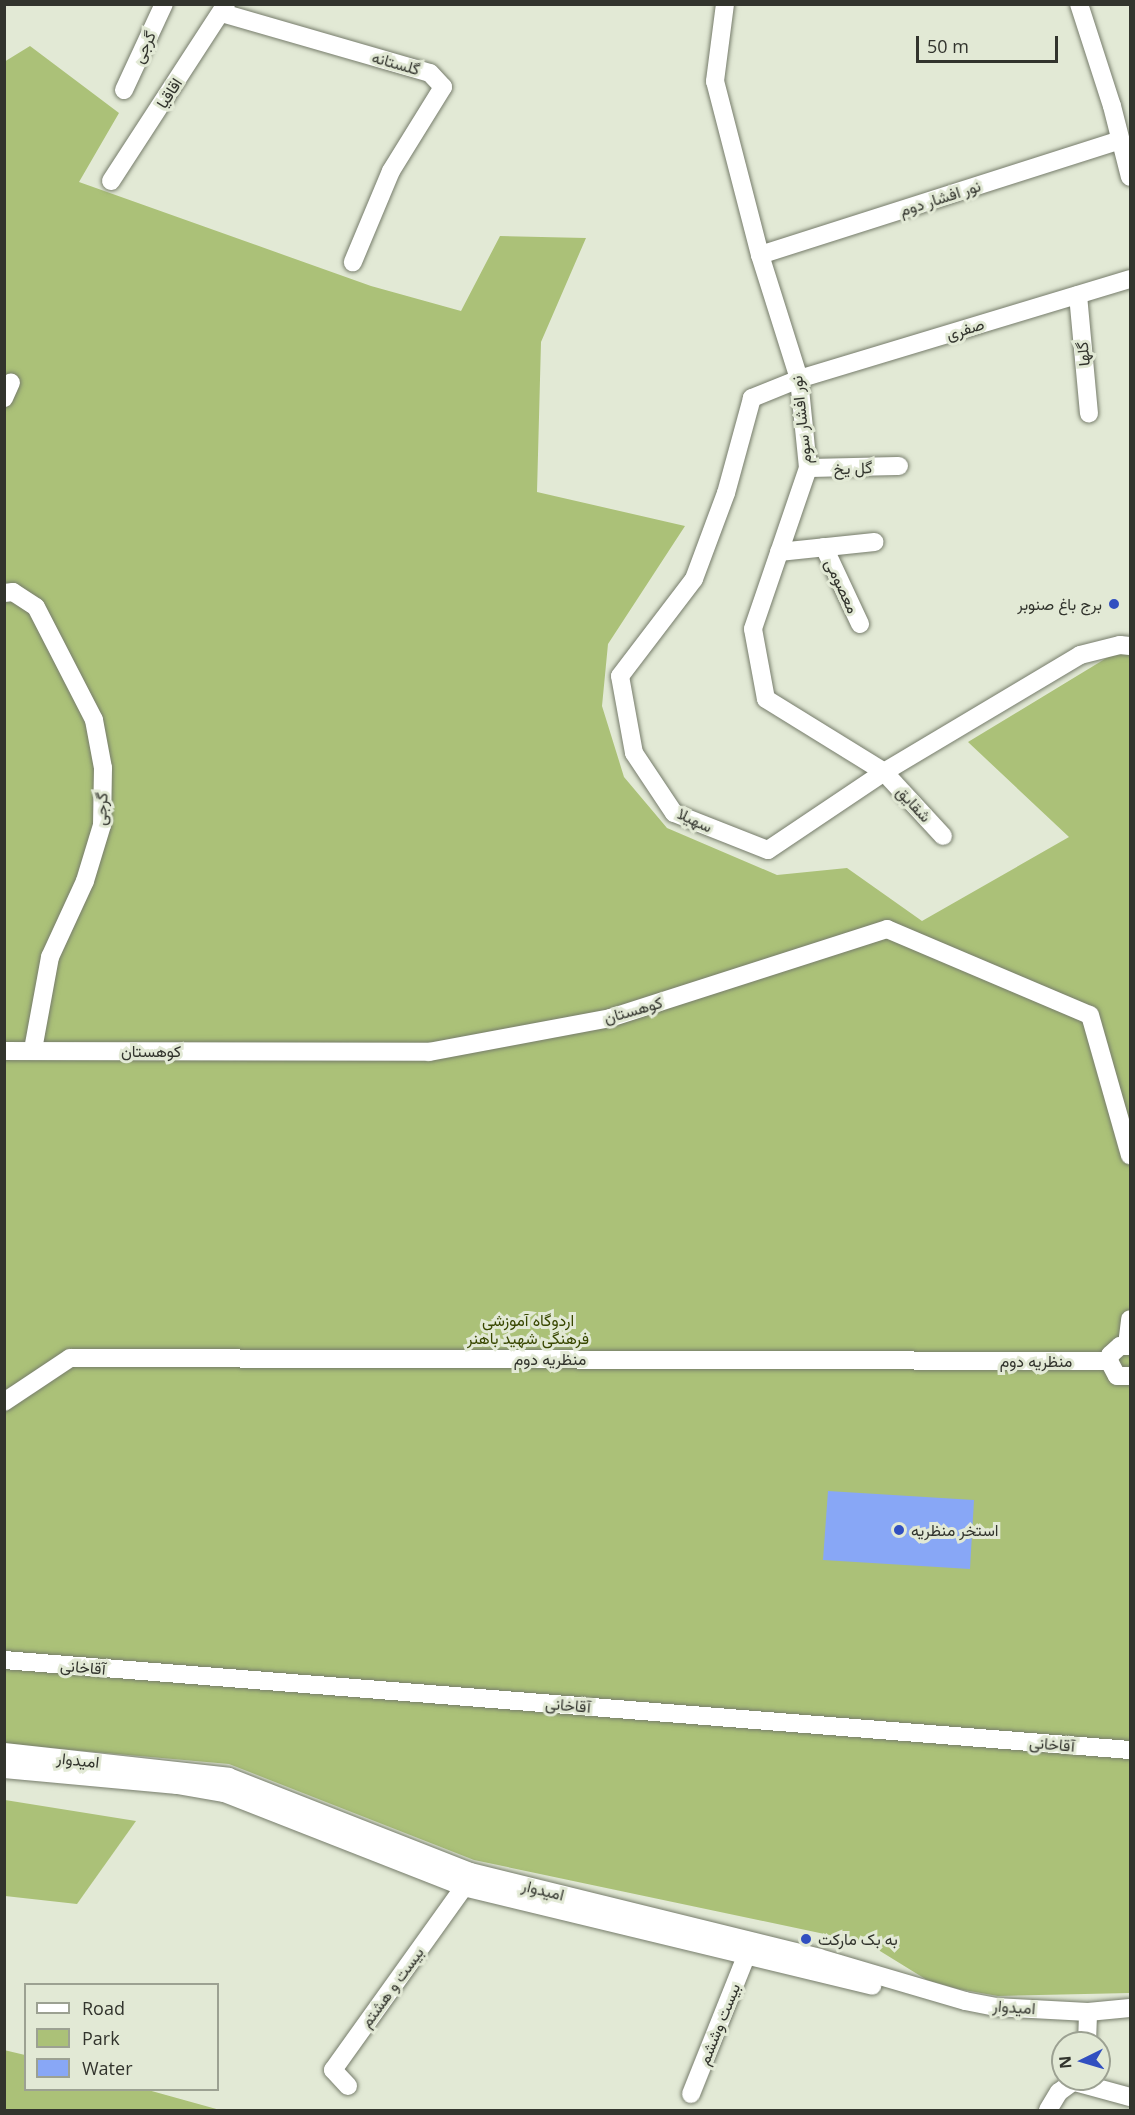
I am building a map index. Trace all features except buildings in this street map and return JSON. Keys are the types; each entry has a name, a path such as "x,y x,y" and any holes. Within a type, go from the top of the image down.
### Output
{"street":[{"name":"گرجی","path":"124,90 164,4"},
{"name":"نور افشار سوم","path":"725,4 714,81 760,255 799,380 808,468 753,629 766,699 884,772"},
{"path":"1079,4 1131,177"},
{"name":"اقاقیا","path":"111,181 224,9"},
{"name":"گلستانه","path":"224,9 430,73 443,87 391,171 353,262"},
{"name":"نور افشار دوم","path":"760,255 1120,140"},
{"name":"صفری","path":"799,380 1131,279"},
{"name":"گلها","path":"1078,295 1089,413"},
{"name":"سهیلا","path":"799,380 752,398 726,493 694,579 620,676 634,753 674,813 768,850 884,772 1080,655 1120,645 1131,646"},
{"name":"گل یخ","path":"808,468 899,466"},
{"name":"معصومی","path":"779,552 874,542"},
{"name":"معصومی","path":"824,547 860,624"},
{"name":"گرجی","path":"4,593 13,592 36,607 94,720 103,768 102,825 85,880 50,957 33,1050"},
{"name":"شقایق","path":"884,772 943,836"},
{"name":"کوهستان","path":"4,1051 429,1052 610,1018 887,929 1090,1015 1131,1155"},
{"path":"1131,1319 1129,1346 1120,1346 1110,1355 1108,1361 1117,1376 1131,1376"},
{"name":"منظریه دوم","path":"4,1402 70,1358 1108,1361"},
{"name":"آقاخانی","path":"4,1660 1131,1750"},
{"name":"امیدوار","path":"4,1752 226,1785 467,1879 747,1954 994,2012 1088,2017 1131,2008"},
{"name":"امیدوار","path":"4,1769 178,1778"},
{"name":"امیدوار","path":"467,1879 819,1958 965,2001 994,2012"},
{"name":"بیست و هشتم","path":"348,2086 333,2070 467,1879"},
{"name":"بیست وششم","path":"691,2094 747,1954"},
{"path":"1087,2031 1088,2017"},
{"path":"1048,2110 1060,2091"},
{"path":"1111,2091 1131,2097"}],"green space":[{"name":"اردوگاه آموزشی فرهنگی شهید باهنر","path":"30,46 119,113 79,182 371,286 461,311 500,236 586,238 541,342 537,492 685,526 608,644 602,706 624,777 667,828 777,875 847,868 922,921 1069,837 968,742 1118,651 1130,646 1130,1993 998,1996 958,1989 927,1980 867,1943 474,1860 229,1764 5,1744 4,62"},
{"path":"4,1800 136,1821 77,1904 5,1896"},
{"path":"4,2050 24,2055 24,2091 152,2091 220,2110 5,2110"}],"water":[{"name":"استخر منظریه","path":"828,1491 974,1500 970,1569 823,1560"}],"place":[{"name":"برج باغ صنوبر","path":"1114,604"},
{"name":"استخر منظریه","path":"899,1530"},
{"name":"به بک مارکت","path":"806,1939"}]}
